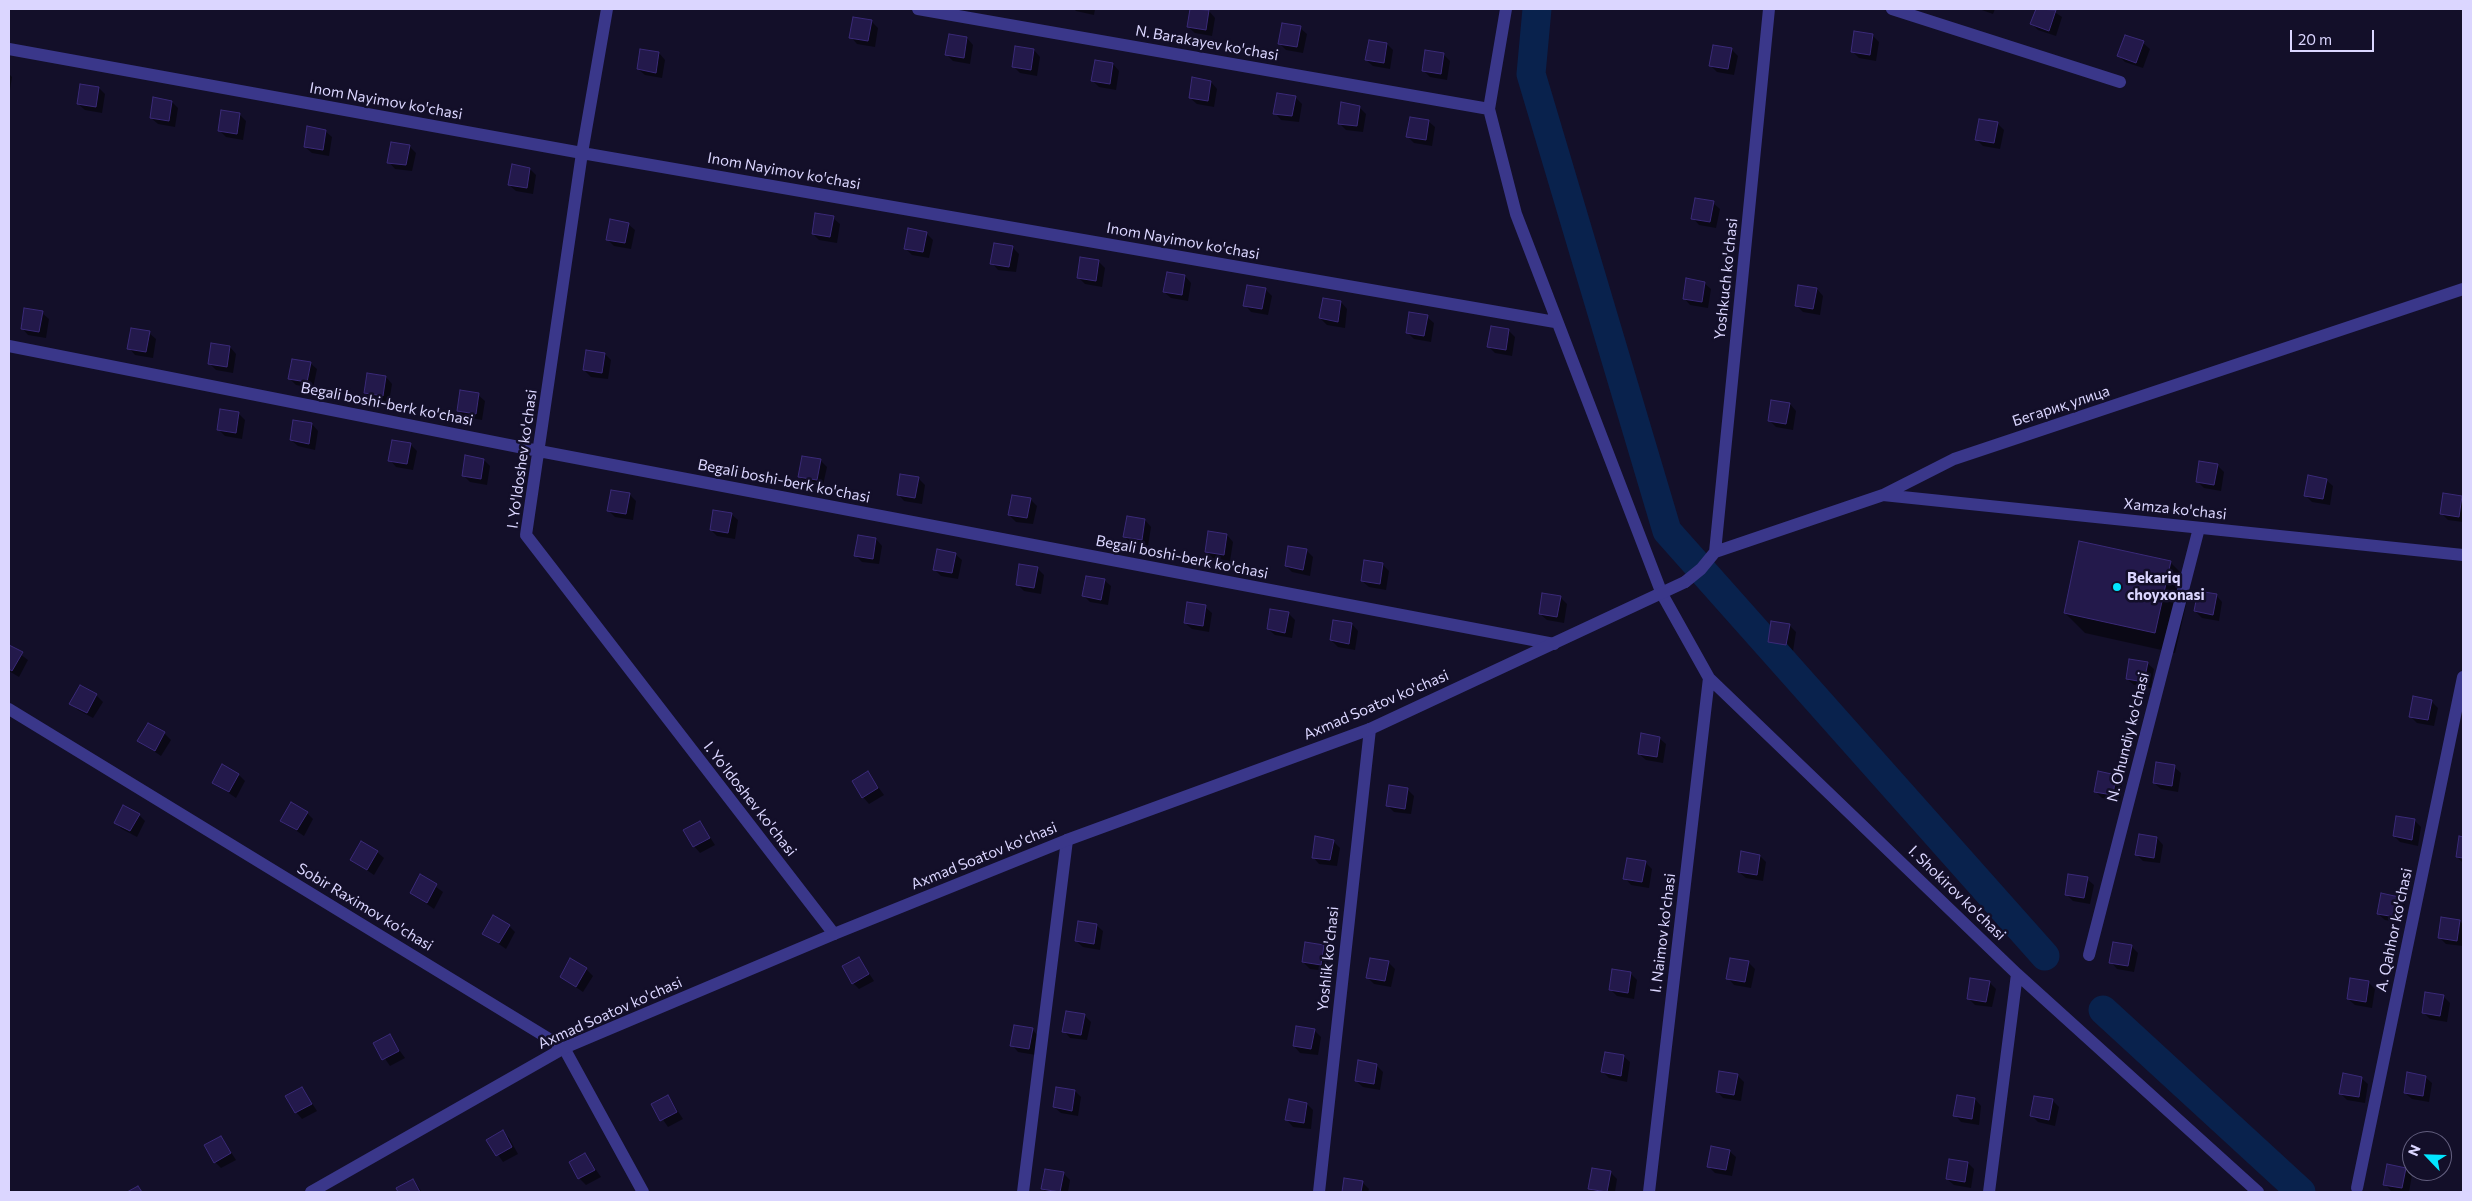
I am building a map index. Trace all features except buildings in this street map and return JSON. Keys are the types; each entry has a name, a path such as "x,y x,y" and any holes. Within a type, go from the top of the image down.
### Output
{"street":[{"name":"I. Yo'ldoshev ko'chasi","path":"607,9 582,153 526,535 834,934"},
{"name":"N. Barakayev ko'chasi","path":"918,9 1489,109"},
{"path":"1489,109 1506,9"},
{"name":"Yoshkuch ko'chasi","path":"1715,552 1769,9"},
{"path":"1892,9 2120,82"},
{"name":"Inom Nayimov ko'chasi","path":"9,49 582,153 1555,322"},
{"name":"I. Shokirov ko'chasi","path":"1489,109 1516,214 1555,322 1662,594 1709,678 2017,974 2258,1192"},
{"name":"Бегариқ улица","path":"1715,552 1883,495 1954,459 2463,289"},
{"name":"Begali boshi-berk ko'chasi","path":"9,346 539,451 1554,644"},
{"name":"Xamza ko'chasi","path":"1883,495 2463,555"},
{"name":"N. Ohundiy ko'chasi","path":"2089,956 2199,528"},
{"name":"Axmad Soatov ko'chasi","path":"311,1192 564,1048 834,934 1067,840 1370,729 1662,594 1685,582 1701,570 1715,552"},
{"name":"I. Naimov ko'chasi","path":"1649,1192 1709,678"},
{"name":"A. Qahhor ko'chasi","path":"2357,1188 2463,678"},
{"name":"Sobir Raximov ko'chasi","path":"9,708 564,1048 643,1192"},
{"name":"Yoshlik ko'chasi","path":"1319,1192 1370,729"},
{"path":"1023,1192 1067,840"},
{"path":"1989,1192 2017,974"}],"waterway":[{"path":"1537,9 1531,74 1667,531 2045,956"},
{"path":"2103,1010 2301,1192"}],"place":[{"name":"Bekariq choyxonasi","path":"2117,587"}]}
